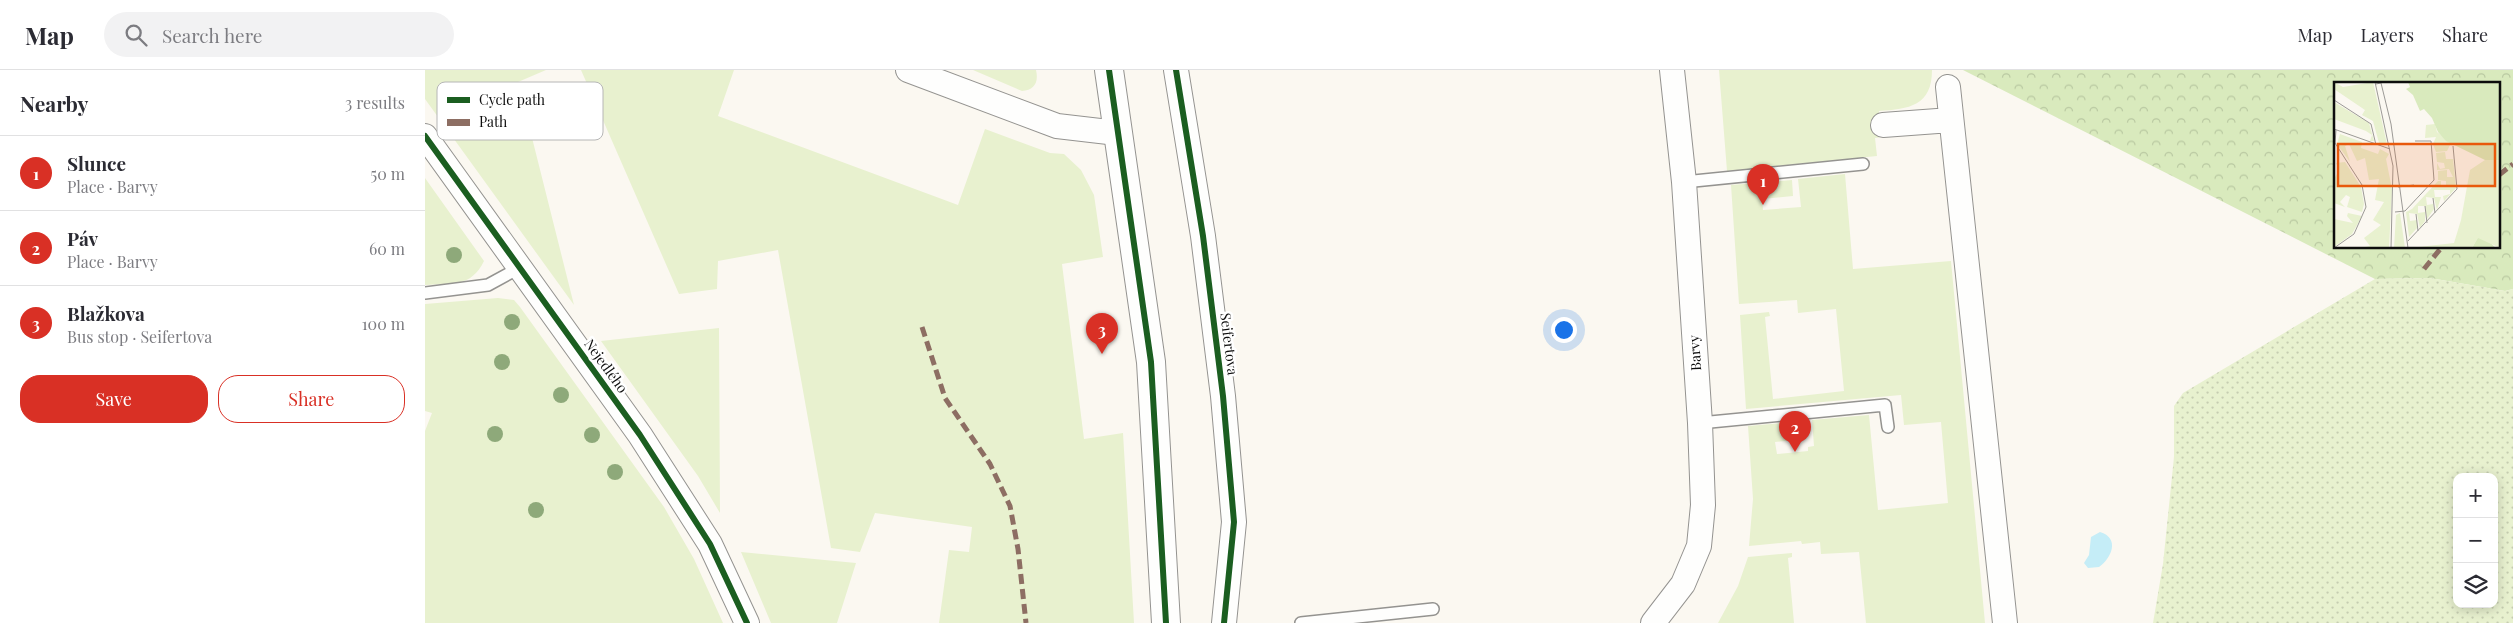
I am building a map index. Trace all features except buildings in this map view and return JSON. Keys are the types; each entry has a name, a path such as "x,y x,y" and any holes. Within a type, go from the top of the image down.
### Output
{"street":[{"path":"1109,70 1151,362 1166,623"},
{"name":"Seifertova","path":"1175,70 1203,236 1223,396 1234,522 1224,623"},
{"name":"Barvy","path":"1653,623 1683,584 1699,546 1703,505 1700,423 1684,182 1672,70"},
{"path":"921,72 988,102 1057,126 1117,133"},
{"path":"1947,87 2005,623"},
{"path":"1883,124 1951,120"},
{"name":"Nejedlého","path":"425,136 640,435 710,544 747,623"}],"lane":[{"path":"1684,182 1863,164"},
{"path":"425,293 487,285 519,268"},
{"path":"1700,423 1885,405 1888,427"},
{"path":"1301,623 1433,609"}],"green space":[{"path":"425,70 546,70 518,82 437,82 437,116 425,99"},
{"path":"581,70 734,70 718,116 958,205 985,129 1050,153 1064,154 1081,170 1094,195 1103,257 1062,264 1084,439 1123,433 1134,623 939,623 949,550 969,552 972,527 875,513 860,552 831,548 778,250 718,261 717,289 679,294 603,120 603,82 586,82"},
{"path":"973,70 1036,70 1037,79 1035,85 1030,89 1022,91"},
{"path":"1719,70 1932,70 1928,91 1917,103 1900,109 1879,111 1881,137 1875,138 1877,156 1727,171"},
{"path":"1963,70 2513,70 2513,289 2505,291 2430,278 2375,279"},
{"path":"455,140 533,140 574,305"},
{"path":"1845,174 1853,269 1951,261 1985,623 1866,623 1859,552 1821,554 1820,542 1802,544 1801,541 1749,546 1753,499 1748,426 1805,421 1806,439 1775,442 1777,454 1808,451 1808,447 1814,446 1812,420 1869,415 1878,510 1948,503 1941,422 1904,425 1901,395 1746,409 1740,315 1769,312 1770,316 1765,317 1773,399 1844,391 1836,309 1798,313 1797,300 1739,304 1731,185 1792,180 1793,196 1762,199 1763,210 1801,207 1798,179"},
{"path":"425,178 484,261 479,270 466,280 452,284 425,285"},
{"path":"2430,278 2505,291 2513,289 2513,623 2153,623 2163,564 2174,457 2174,406 2183,393 2375,279"},
{"path":"498,298 514,300 520,307 664,507 694,559 723,623 425,623 425,431 432,413 425,411 425,304"},
{"path":"719,328 720,513 698,476 601,341"},
{"path":"741,552 856,563 837,623 771,623"},
{"path":"1792,553 1792,557 1788,558 1794,623 1718,623 1738,586 1748,557"}],"water":[{"path":"2100,532 2106,535 2112,543 2110,554 2099,567 2088,568 2084,563 2089,555 2091,537"}],"marked path":[{"path":"2501,173 2513,164"},
{"path":"2424,269 2440,249"},
{"path":"922,327 945,398 990,464 1010,506 1018,549 1026,623"}],"cycle path":[{"path":"1109,70 1151,362 1166,623"},
{"path":"1176,70 1203,236 1223,396 1234,522 1224,623"},
{"path":"425,136 640,435 710,544 747,623"}],"place":[{"name":"Slunce","path":"1763,205"},
{"name":"Blažkova","path":"1102,354"},
{"name":"Páv","path":"1795,452"}]}
